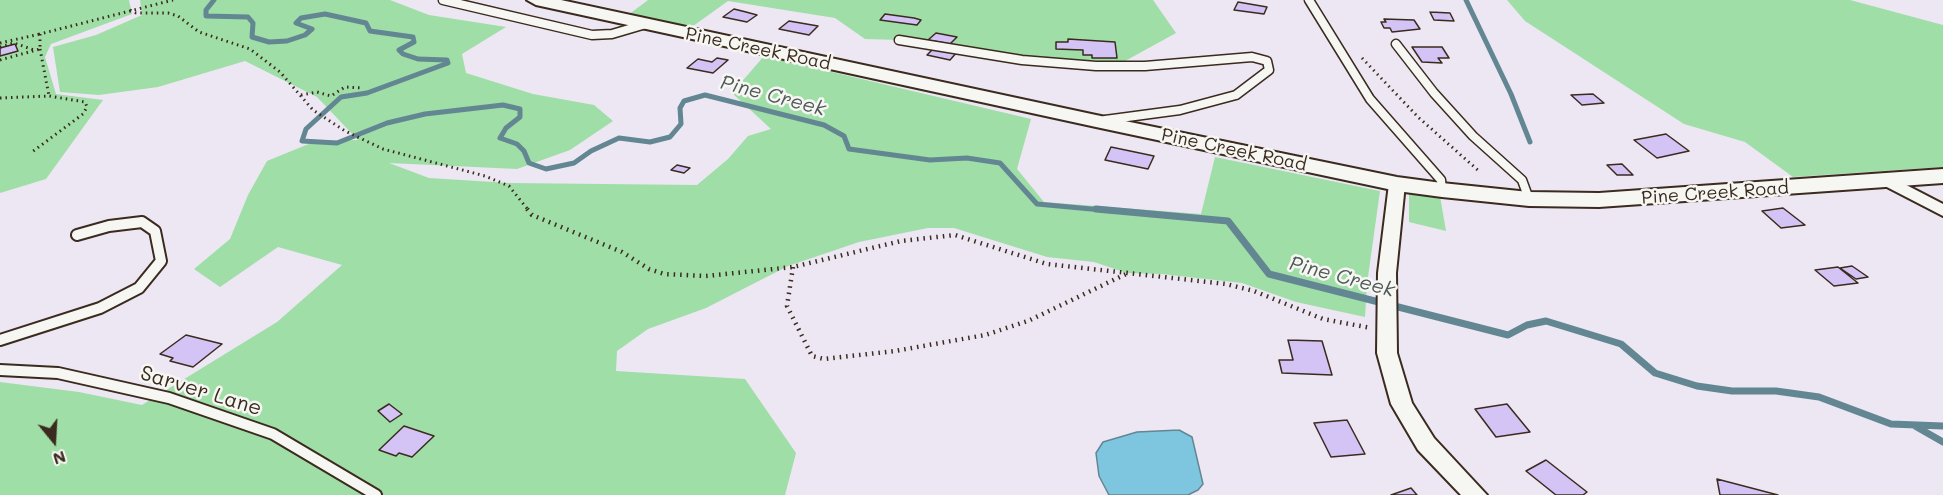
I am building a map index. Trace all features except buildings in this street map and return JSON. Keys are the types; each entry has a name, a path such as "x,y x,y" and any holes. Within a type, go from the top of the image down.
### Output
{"street":[{"name":"Pine Creek Road","path":"536,0 1096,121 1397,184 1442,190 1529,199 1637,199 1943,176"},
{"path":"1887,180 1943,211"},
{"path":"1397,184 1387,273 1387,354 1402,404 1426,444 1475,495"}],"lane":[{"path":"443,0 592,35 612,34 646,24"},
{"path":"1309,0 1370,99 1441,180 1442,190"},
{"path":"899,40 1022,60 1096,66 1145,66 1252,57 1267,61 1269,70 1236,95 1180,110 1096,121"},
{"path":"1396,44 1465,128 1522,180 1529,199"},
{"path":"0,340 100,308 139,288 161,261 156,231 142,222 109,226 77,235"},
{"name":"Sarver Lane","path":"0,370 58,373 169,398 273,434 376,495"}],"path":[{"path":"0,45 173,0"},
{"path":"132,9 136,13 168,13 178,16 199,32 250,49 280,72 313,110 345,131 383,149 471,171 501,183 519,196 532,215 622,252 649,269 664,274 706,276 793,267 901,241 955,235 984,242 1015,255 1047,264 1236,286 1254,291 1323,320 1387,331"},
{"path":"40,34 40,49 49,96"},
{"path":"0,45 14,43 34,51"},
{"path":"0,59 40,49"},
{"path":"0,59 15,52"},
{"path":"1359,54 1418,117 1480,172"},
{"path":"301,95 318,92 331,96 345,87 363,88"},
{"path":"0,98 49,96 86,102 87,106 83,114 32,152"},
{"path":"793,267 787,306 812,356 824,359 895,351 985,335 1028,321 1127,273"}],"green space":[{"path":"0,0 129,0 132,14 51,44 45,57 56,94 103,100 46,179 0,193"},
{"path":"140,0 390,0 429,15 506,27 462,54 466,73 533,94 594,105 613,121 570,150 517,169 389,163 429,178 509,183 697,185 728,159 748,136 771,129 732,93 764,56 1031,119 1017,169 1044,202 1201,214 1215,157 1380,191 1367,284 1365,317 1296,302 1242,283 1162,274 1127,273 1094,262 1047,257 954,228 928,228 859,242 788,266 706,308 648,329 617,351 616,371 745,379 796,453 785,495 0,495 0,382 79,392 142,405 277,322 342,265 278,247 220,287 194,269 230,239 248,195 267,161 316,141 358,140 317,97 245,61 158,87 99,95 60,92 53,47 96,35 142,15"},
{"path":"648,0 1153,0 1176,33 1116,66 1096,66 899,40 865,39 835,18 728,1 689,29 628,15"},
{"path":"1507,0 1850,0 1943,25 1943,167 1793,177 1745,142 1684,124 1525,21"},
{"path":"1409,192 1440,196 1446,231 1409,222"}],"water":[{"path":"1179,430 1192,437 1203,484 1198,490 1188,495 1109,495 1099,476 1096,453 1103,442 1137,432"}],"waterway":[{"name":"Pine Creek","path":"214,0 206,10 206,16 248,17 253,23 252,37 269,42 287,41 305,35 312,29 296,23 301,18 325,14 366,23 370,31 413,37 414,42 399,50 403,54 418,59 447,60 448,63 367,93 341,97 306,129 302,141 337,143 387,123 425,114 503,105 520,109 520,117 506,128 500,138 517,144 524,151 529,163 546,169 574,163 591,151 619,138 650,142 670,137 681,124 680,108 684,101 705,95 824,125 844,136 849,149 930,160 967,158 1000,163 1037,204 1113,211"},
{"path":"1466,0 1511,94 1530,142"},
{"name":"Pine Creek","path":"1096,209 1228,221 1269,274 1508,335 1527,325 1546,321 1621,344 1655,373 1697,386 1732,391 1776,391 1819,397 1891,424 1943,426"},
{"path":"1915,426 1943,442"}]}
